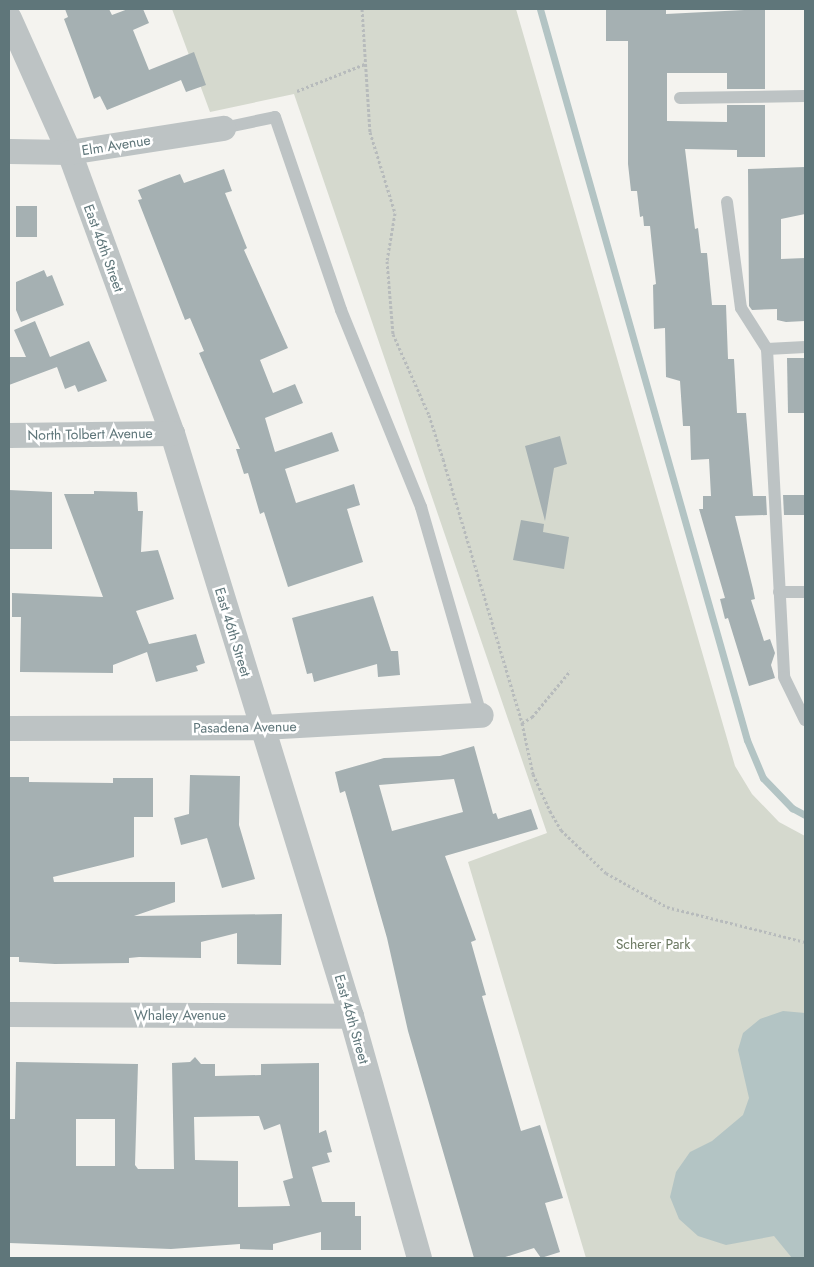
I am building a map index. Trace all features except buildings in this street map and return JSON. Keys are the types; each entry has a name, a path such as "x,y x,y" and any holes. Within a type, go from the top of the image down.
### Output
{"street":[{"name":"East 46th Street","path":"9,18 69,152 172,433 351,1016 419,1258"},
{"name":"Elm Avenue","path":"9,151 69,152 223,128"},
{"name":"North Tolbert Avenue","path":"9,435 172,433"},
{"name":"Pasadena Avenue","path":"9,728 263,727 481,715"},
{"name":"Whaley Avenue","path":"9,1014 351,1016"}],"lane":[{"path":"680,98 805,96"},
{"path":"223,128 275,117 341,310 420,506 481,715"},
{"path":"727,202 741,308 767,349 784,677 805,720"},
{"path":"767,349 805,347"},
{"path":"780,592 805,592"}],"path":[{"path":"362,9 370,132 395,213 387,261 393,334 432,424 522,723 533,774 553,817 561,830 606,873 667,906 805,942"},
{"path":"297,92 365,64"},
{"path":"522,723 532,717 570,671"}],"green space":[{"name":"Scherer Park","path":"172,9 516,9 735,766 752,794 779,822 805,836 805,1258 586,1258 468,862 547,833 294,94 210,112"}],"shaded area":[{"path":"783,1011 805,1013 805,1258 792,1258 774,1236 726,1245 698,1236 679,1219 670,1197 676,1172 690,1152 712,1141 743,1115 749,1098 738,1050 743,1033 760,1019"}],"waterway":[{"path":"540,9 747,740 763,778 792,808 805,815"}]}
